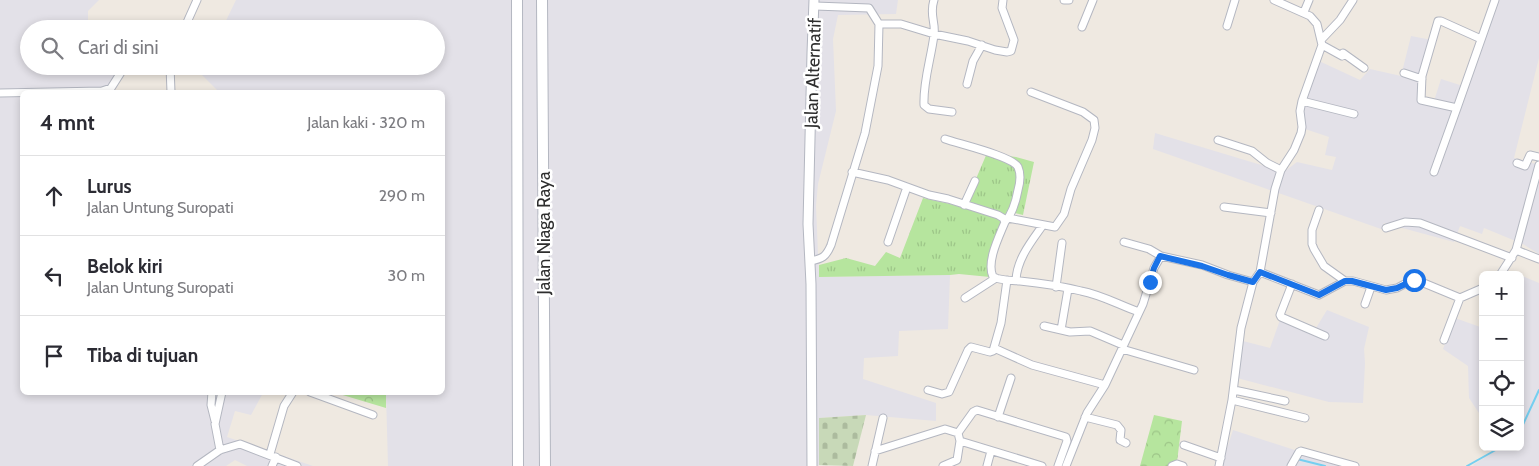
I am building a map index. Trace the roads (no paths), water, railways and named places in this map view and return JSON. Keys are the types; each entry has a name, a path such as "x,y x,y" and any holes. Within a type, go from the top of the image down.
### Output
{"main road":[{"name":"Jalan Niaga Raya","path":"517,0 518,466"},
{"name":"Jalan Niaga Raya","path":"542,0 545,466"}],"street":[{"path":"188,20 198,0"},
{"path":"934,0 932,16 934,34 926,75 924,105 929,108 952,112"},
{"path":"810,261 821,259 828,252 844,203 866,126 878,66 879,24 901,24 1007,52 1013,48 1013,34 1002,8 1004,0"},
{"path":"1064,0 1070,0"},
{"path":"1082,27 1093,0"},
{"path":"1227,26 1235,0"},
{"path":"1274,0 1304,12 1314,20 1321,42 1342,56 1344,52 1364,68"},
{"path":"1304,12 1309,0"},
{"path":"1219,466 1234,390 1241,328 1253,282 1260,272 1281,170 1294,150 1301,133 1300,111 1302,101 1321,42 1340,20 1352,0"},
{"path":"1434,172 1495,0"},
{"name":"Jalan Alternatif","path":"812,466 808,224 815,3 868,8 879,24"},
{"path":"1457,108 1421,100 1422,80 1438,21 1480,39"},
{"path":"967,84 973,61 982,45"},
{"path":"1404,73 1422,80"},
{"path":"105,90 111,88 119,75"},
{"path":"170,75 171,90"},
{"path":"852,172 888,180 1006,220 1055,227 1061,220 1071,190 1092,140 1095,124 1091,117 1083,112 1031,92"},
{"path":"0,93 20,93"},
{"path":"1302,101 1354,114"},
{"path":"945,139 1006,158 1017,165 1020,175 1019,187 993,257 992,275 996,278 1103,296 1117,304 1139,312"},
{"path":"1218,140 1254,152 1267,163 1281,170"},
{"path":"1517,163 1526,166 1530,155 1539,157"},
{"path":"1503,271 1516,250 1539,165"},
{"path":"964,205 975,181"},
{"path":"888,242 907,187"},
{"path":"1224,206 1271,213"},
{"path":"1319,210 1312,238 1314,249 1329,271 1345,281"},
{"path":"1386,228 1405,222 1420,223 1512,258"},
{"path":"1016,280 1017,271 1023,256 1043,225"},
{"path":"1124,242 1148,249 1160,256 1202,266 1253,282"},
{"path":"1056,287 1062,243"},
{"path":"1516,250 1539,259"},
{"path":"1066,466 1085,418 1105,385 1139,312 1160,256"},
{"path":"1260,272 1319,295 1345,281 1353,281 1389,290 1414,280 1460,298 1479,290"},
{"path":"965,298 996,278"},
{"path":"928,390 948,394 970,348 990,352 994,348 1001,323 1007,280"},
{"path":"1292,284 1280,315 1281,317 1325,336"},
{"path":"1365,304 1371,287"},
{"path":"1061,330 1068,289"},
{"path":"1444,340 1460,298"},
{"path":"1044,326 1076,333 1090,331 1123,347 1194,370"},
{"path":"994,348 1032,365 1105,385"},
{"path":"998,417 1011,378"},
{"path":"1234,390 1286,401"},
{"path":"212,395 211,405 220,450"},
{"path":"215,424 221,395"},
{"path":"272,466 284,406 291,395"},
{"path":"319,395 374,414"},
{"path":"1232,400 1305,418"},
{"path":"943,466 956,461 959,437 974,411 982,411 1066,437 1067,441 1058,466"},
{"path":"872,466 882,418"},
{"path":"1085,418 1117,425 1120,430 1120,440 1126,443"},
{"path":"875,451 946,429 959,437 991,450 1042,466"},
{"path":"197,466 220,450 240,444 273,455 297,466"},
{"path":"1184,445 1221,458"},
{"path":"986,466 991,450"},
{"path":"1291,466 1298,452 1302,450 1354,466"},
{"path":"1172,466 1177,464 1183,466"}],"waterway":[{"path":"1524,422 1539,390"},
{"path":"1467,466 1494,451"},
{"path":"1297,459 1325,466"}]}
